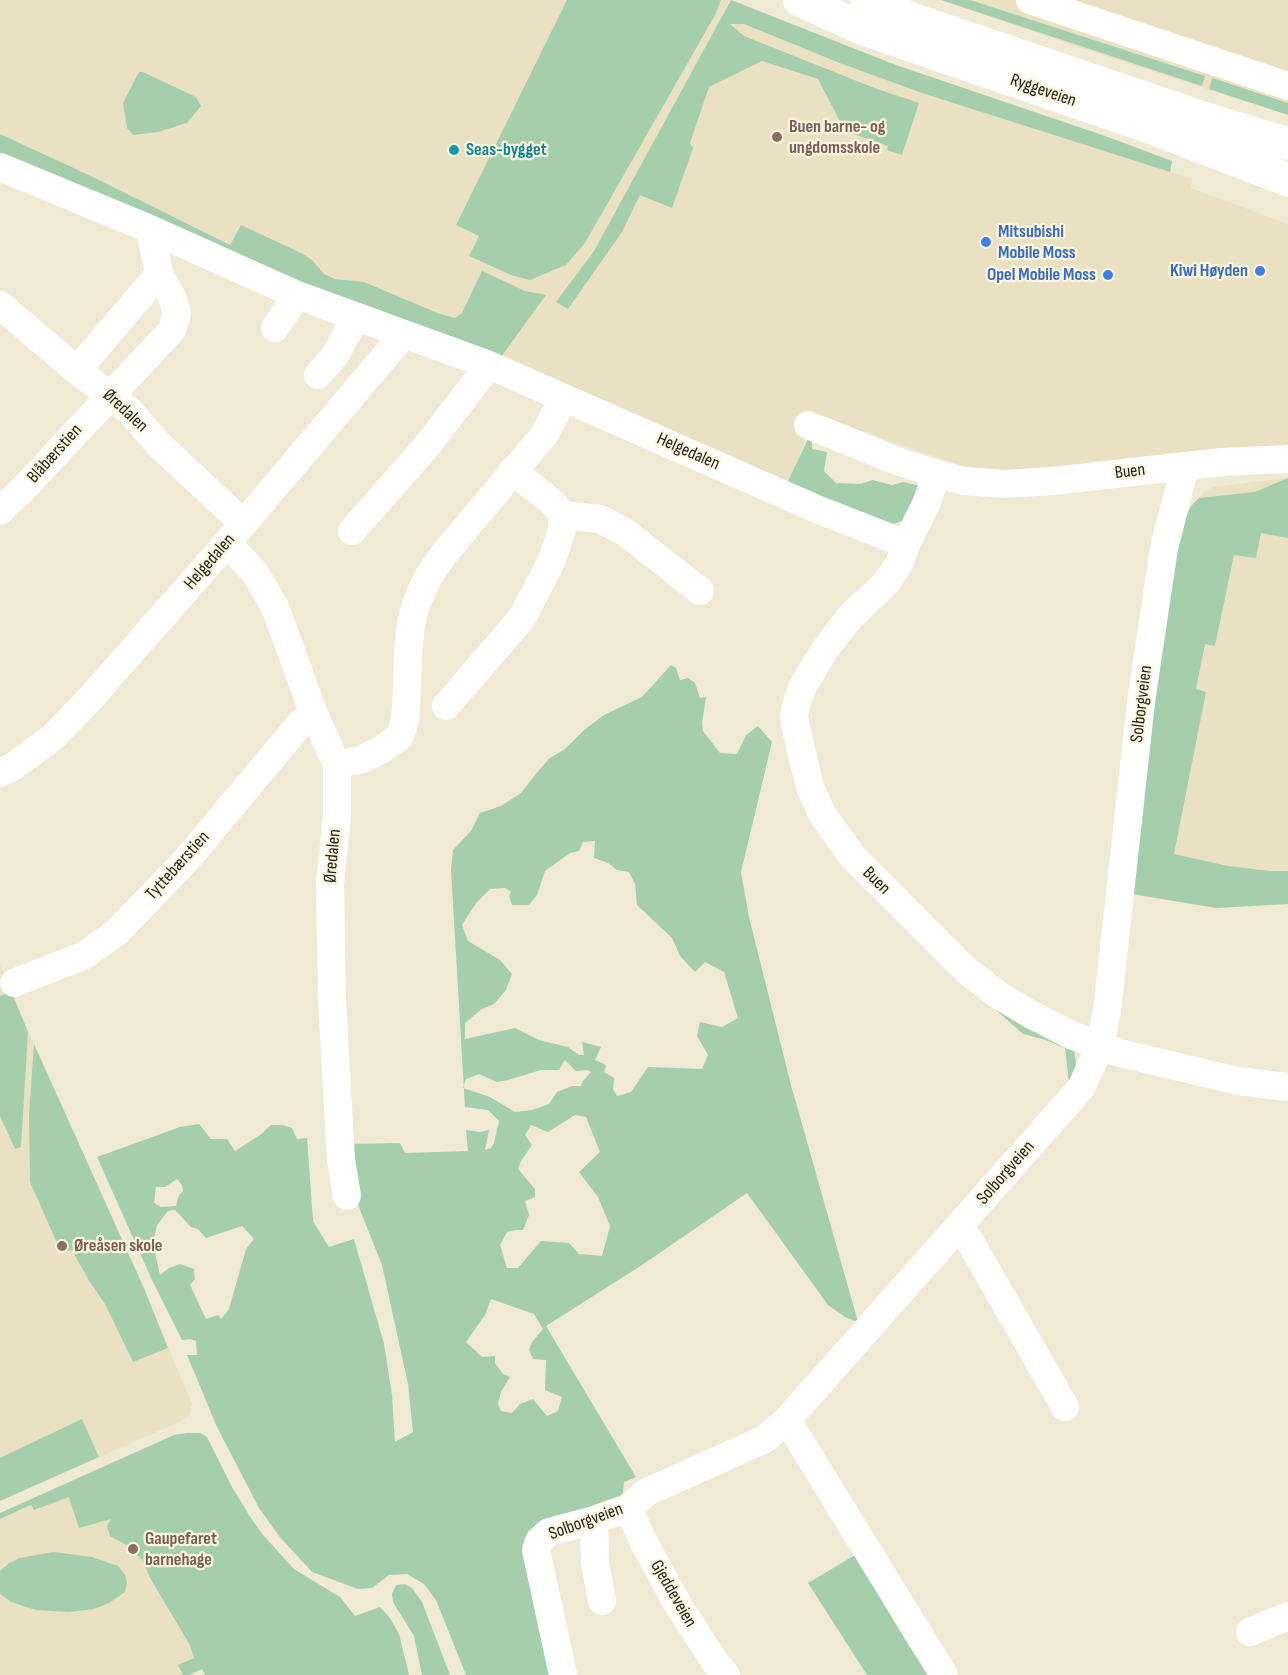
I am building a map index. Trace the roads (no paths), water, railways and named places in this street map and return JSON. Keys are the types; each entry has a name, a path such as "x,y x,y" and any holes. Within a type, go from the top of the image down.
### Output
{"main road":[{"name":"Ryggeveien","path":"799,0 866,30 1155,129 1288,180"},
{"name":"Ryggeveien","path":"866,0 972,40 1203,118 1288,144"}],"street":[{"path":"1030,0 1288,86"},
{"name":"Helgedalen","path":"0,167 150,230 297,296 489,365 819,510 906,544"},
{"name":"Blåbærstien","path":"0,511 172,330 177,313 172,297 159,274 150,230"},
{"path":"75,369 84,362 159,274"},
{"path":"274,328 297,296"},
{"name":"Øredalen","path":"0,305 75,369 130,411 235,533 275,607 314,714 337,765 337,816 330,884 331,988 341,1160 347,1197"},
{"path":"318,375 336,354 355,318"},
{"name":"Helgedalen","path":"0,773 14,766 53,737 88,701 404,334"},
{"path":"352,531 426,447 489,365"},
{"path":"337,765 362,759 379,751 399,737 404,728 408,654 416,604 428,577 444,554 544,435 564,398"},
{"name":"Buen","path":"808,425 897,461 937,474 964,481 1006,484 1052,481 1221,455 1288,459"},
{"name":"Solborgveien","path":"563,1675 536,1550 539,1541 549,1533 628,1508 647,1492 765,1439 787,1420 1081,1088 1100,1046 1107,1011 1141,702 1164,548 1182,478 1173,462"},
{"path":"512,471 551,501 563,515 600,519 625,532 700,591"},
{"name":"Buen","path":"937,474 899,564 886,583 849,618 824,651 803,686 797,702 794,717 810,787 822,814 853,857 967,971 1000,996 1030,1014 1071,1035 1120,1053 1239,1081 1288,1087"},
{"path":"446,706 522,618 552,560 562,529 563,515"},
{"name":"Tyttebærstien","path":"14,983 85,955 117,932 188,858 300,724 314,714"},
{"path":"959,1227 971,1243 1065,1407"},
{"path":"787,1420 944,1675"},
{"name":"Gjeddeveien","path":"628,1508 645,1545 680,1608 726,1675"},
{"path":"594,1520 595,1563 602,1601"},
{"path":"1250,1632 1288,1616"}],"place":[{"name":"Buen barne- og ungdomsskole","path":"777,137"},
{"name":"Seas-bygget","path":"454,150"},
{"name":"Mitsubishi Mobile Moss","path":"986,242"},
{"name":"Kiwi Høyden","path":"1260,271"},
{"name":"Opel Mobile Moss","path":"1108,275"},
{"name":"Øreåsen skole","path":"62,1246"},
{"name":"Gaupefaret barnehage","path":"133,1549"}]}
